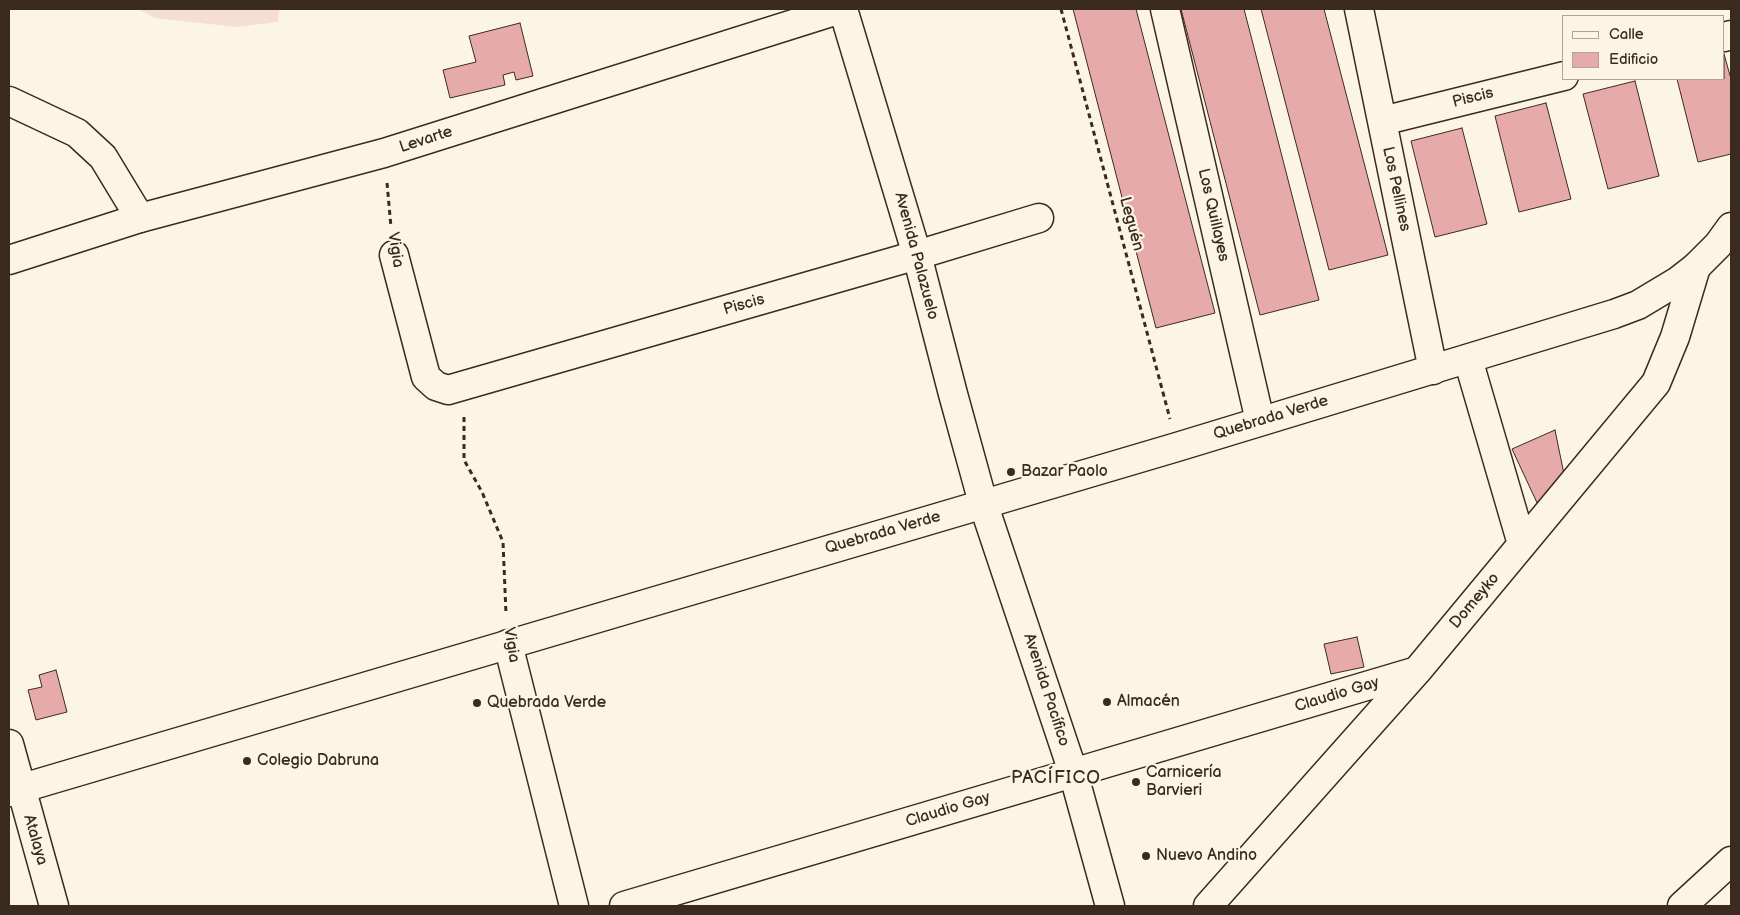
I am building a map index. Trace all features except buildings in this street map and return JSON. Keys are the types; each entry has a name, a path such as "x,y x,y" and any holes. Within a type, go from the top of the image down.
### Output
{"street":[{"name":"Levarte","path":"9,260 140,218 384,153 842,9"},
{"name":"Avenida Palazuelo","path":"842,9 917,255 952,394 983,504"},
{"name":"Los Quillayes","path":"1165,9 1260,421"},
{"name":"Los Pellines","path":"1359,9 1433,370"},
{"name":"Piscis","path":"1382,121 1562,76"},
{"path":"9,101 77,133 103,157 140,218"},
{"name":"Piscis","path":"456,387 917,255 1039,218"},
{"name":"Quebrada Verde","path":"15,790 1177,447 1614,314 1638,304 1671,286 1696,267 1718,245 1731,227"},
{"name":"Vigia","path":"394,255 426,377 436,386 456,387"},
{"name":"Domeyko","path":"1208,906 1416,671 1656,383 1675,337 1696,267"},
{"path":"1468,359 1522,544"},
{"name":"Avenida Pacífico","path":"983,504 1073,772 1110,906"},
{"name":"Vigia","path":"508,644 574,906"},
{"name":"Claudio Gay","path":"624,906 1416,671"},
{"name":"Atalaya","path":"9,744 15,790 54,906"},
{"path":"1682,906 1731,861"}],"path":[{"name":"Leguén","path":"1061,9 1177,447"},
{"name":"Vigia","path":"384,153 394,255"},
{"name":"Vigia","path":"456,387 464,460 482,492 503,542 508,644"}],"shaded area":[{"path":"138,9 279,9 278,22 237,27 155,18"}],"place":[{"name":"Bazar Paolo","path":"1011,472"},
{"name":"Almacén","path":"1107,702"},
{"name":"Quebrada Verde","path":"477,703"},
{"name":"Colegio Dabruna","path":"247,761"},
{"name":"Carnicería Barvieri","path":"1136,782"},
{"name":"Nuevo Andino","path":"1146,856"}],"district":[{"name":"PACÍFICO","path":"1056,778"}]}
